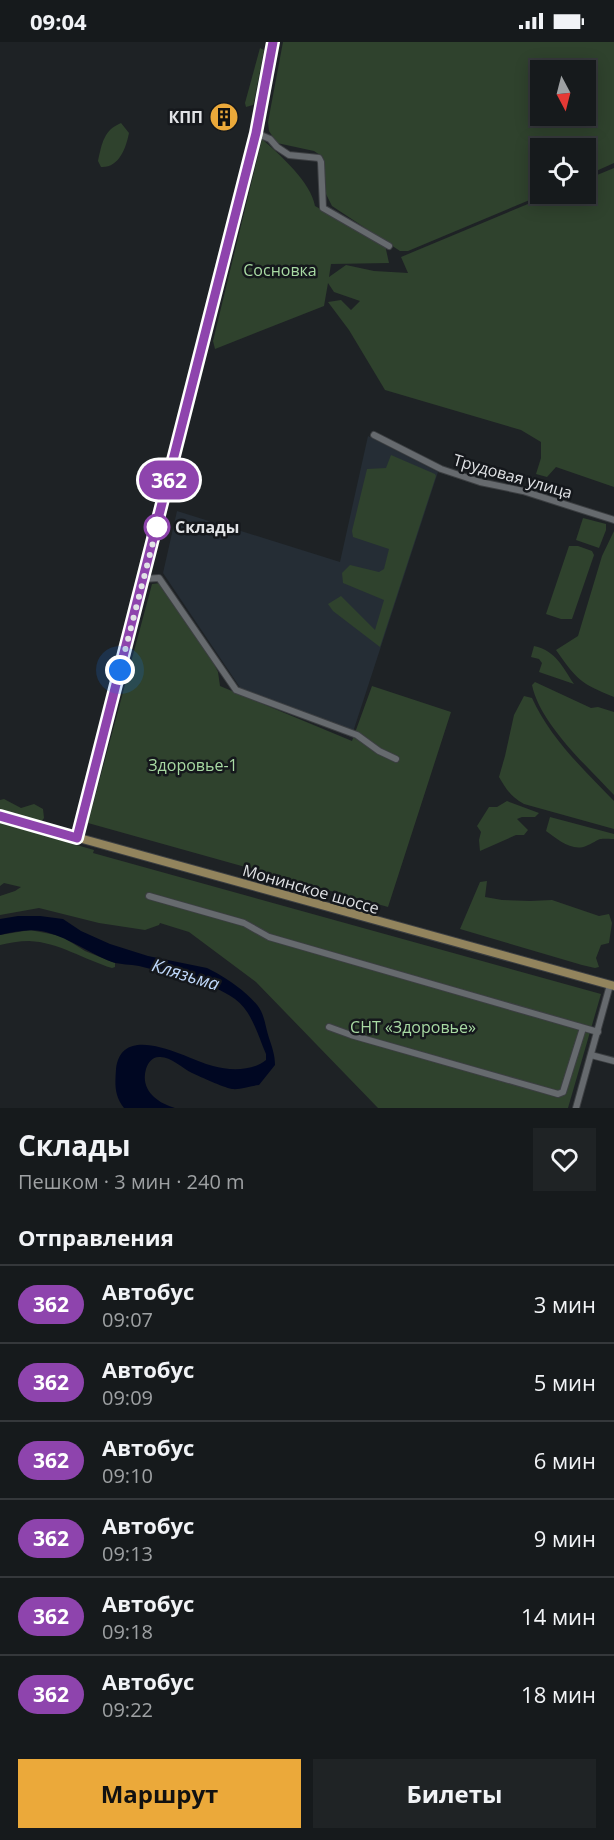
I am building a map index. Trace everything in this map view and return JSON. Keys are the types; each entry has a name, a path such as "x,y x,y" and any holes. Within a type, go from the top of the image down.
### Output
{"main road":[{"path":"77,838 256,133 273,42"},
{"name":"Монинское шоссе","path":"0,816 612,986"}],"street":[{"path":"256,133 270,140 289,155 319,158 323,208 389,246"},
{"name":"Трудовая улица","path":"374,435 441,469 480,482 523,491 614,520"},
{"path":"143,579 159,578 236,690 357,735 379,751 396,759"},
{"path":"149,896 244,923 269,937 598,1032"},
{"path":"576,1108 612,986"},
{"path":"329,1027 558,1094 563,1092 583,1028"},
{"path":"591,1055 614,1061"}],"shaded area":[{"path":"368,436 438,472 353,732 243,692 163,573 177,511 340,562"}],"green space":[{"path":"283,42 614,42 614,163 596,171 596,138 530,138 530,200 408,251 400,251 332,206 325,192 323,157 314,151 277,143 269,131 268,122"},
{"path":"260,48 264,50 254,102 253,105 246,107 245,103"},
{"path":"121,123 129,133 124,151 113,164 101,167 98,161 107,133"},
{"name":"Сосновка","path":"262,139 301,178 315,206 385,245 389,263 331,264 329,277 346,265 374,271 408,273 401,257 530,203 596,204 596,175 614,168 614,487 556,467 547,477 536,474 541,458 541,442 521,430 385,390 349,330 328,302 341,300 351,310 360,301 334,292 328,283 324,306 215,349 213,341"},
{"path":"391,455 436,476 380,647 333,611 328,604 341,596 375,630 384,600 343,583 342,573 350,565 379,572 384,569 389,549 353,537 352,531 367,469 386,468"},
{"path":"583,518 606,524 599,548 576,540"},
{"path":"614,531 614,697 580,680 556,650 578,636 602,556"},
{"path":"569,546 578,546 592,551 594,555 572,619 561,619 546,614"},
{"name":"Здоровье-1","path":"160,583 213,662 218,672 220,686 352,741 372,686 451,712 388,907 88,823 152,584"},
{"path":"534,646 553,655 574,684 539,672 542,663 539,659 531,657"},
{"path":"535,682 591,708 598,707 614,712 614,795 578,758 544,715 532,685"},
{"path":"524,696 532,698 539,713 558,740 614,801 614,829 524,804 512,796 504,785 499,777 514,715"},
{"path":"4,799 21,808 34,804 43,809 44,818 41,822 0,809 0,800"},
{"path":"507,801 539,813 535,817 517,819 528,830 524,835 516,835 480,851 481,832 477,826 489,807 497,807"},
{"path":"550,817 614,834 614,839 601,839 581,847 570,846 546,831"},
{"name":"СНТ «Здоровье»","path":"0,823 94,850 93,853 601,994 568,1108 378,1108 256,982 189,932 160,923 145,930 99,923 39,908 0,915 0,896 21,887 4,883 0,886"},
{"path":"487,881 485,897 502,900 552,900 599,916 609,914 612,923 609,943 601,945 596,958 599,967 582,965 460,929 480,882"},
{"path":"30,930 61,936 85,951 115,963 115,967 102,965 40,942 22,941 0,945 0,935"}],"water":[{"name":"Клязьма","path":"18,916 63,919 81,931 110,944 148,956 207,968 220,975 244,992 261,1011 275,1065 259,1085 232,1089 192,1073 167,1058 157,1057 147,1067 145,1083 156,1099 175,1108 124,1108 115,1085 116,1069 121,1055 130,1047 157,1046 220,1068 248,1068 266,1060 266,1054 250,1017 235,999 201,982 139,966 112,962 51,933 26,931 0,935 0,919"}],"bus line":[{"name":"362","path":"0,816 77,838 256,133 273,42"}],"place":[{"name":"КПП","path":"224,117"},
{"name":"Склады","path":"157,527"}],"route":[{"path":"120,670 157,527"}]}
